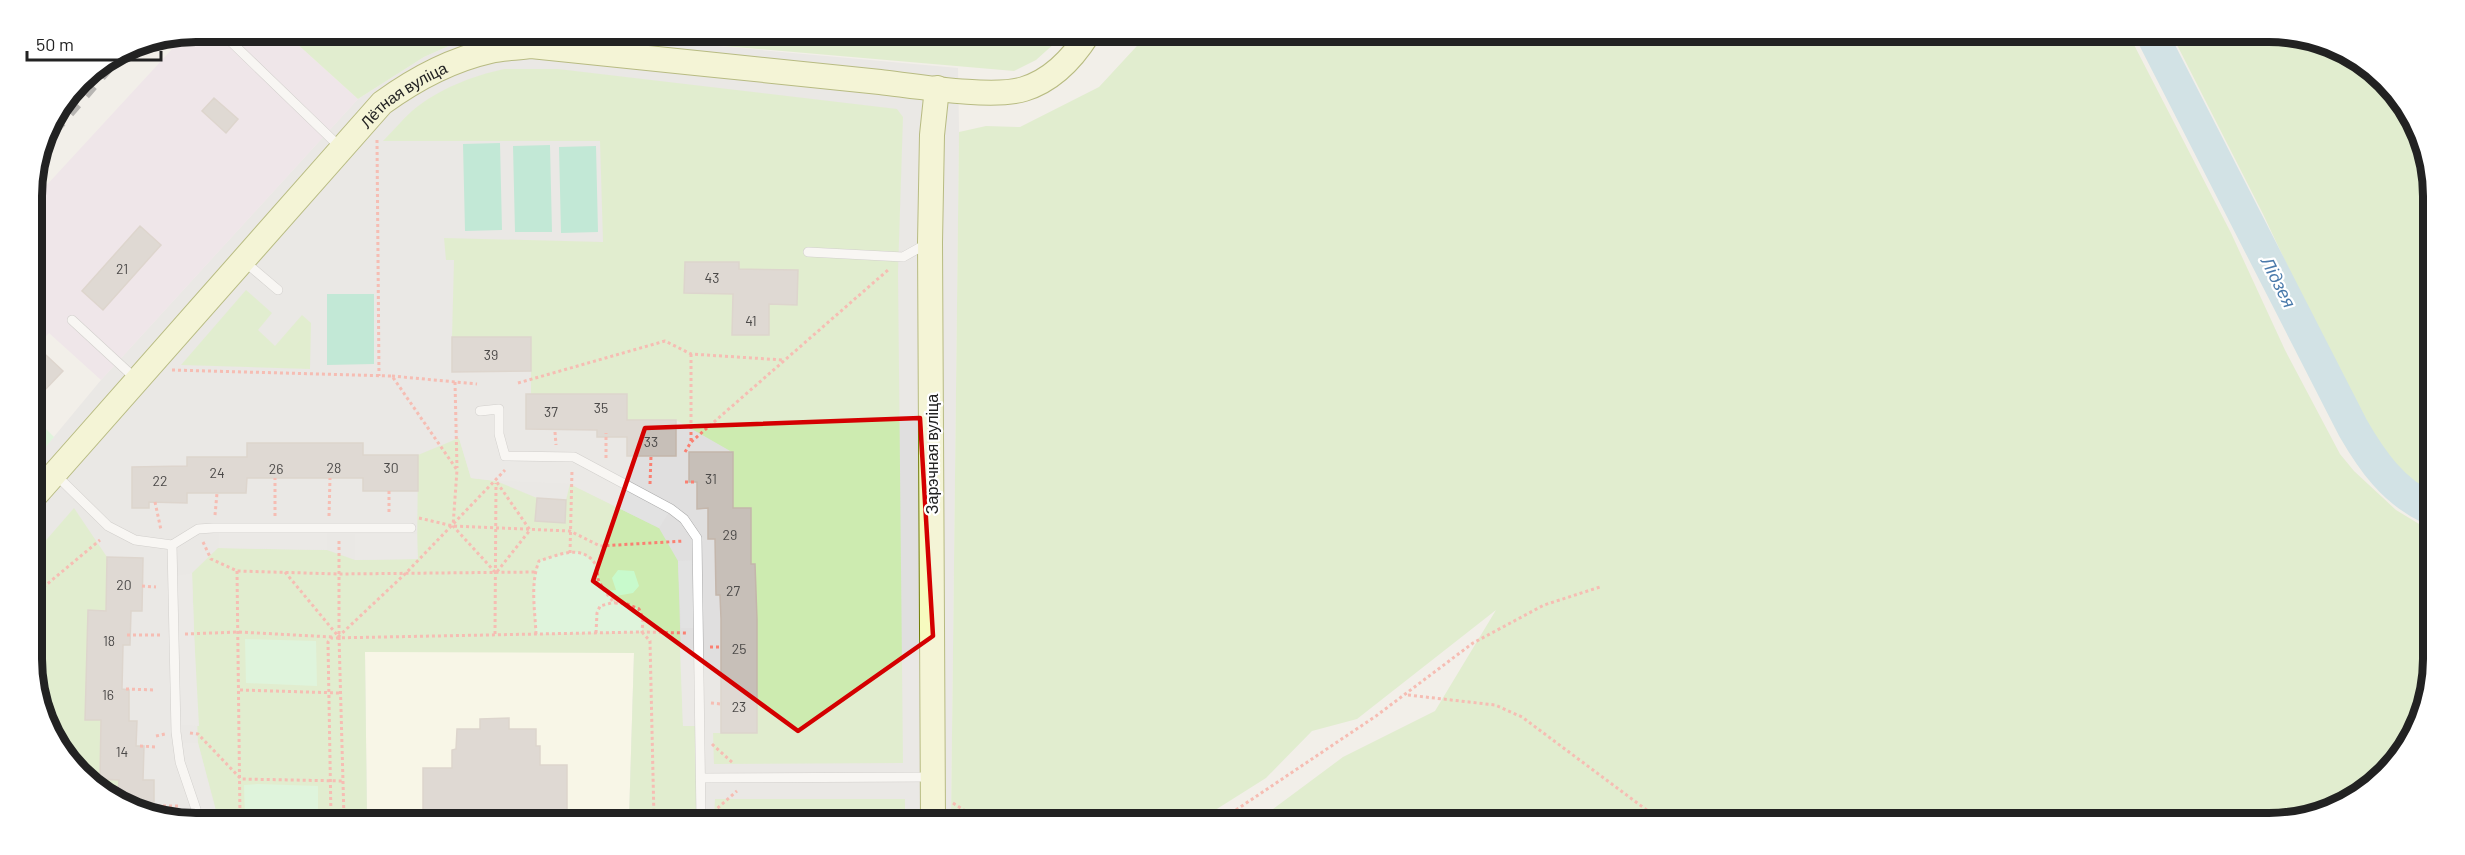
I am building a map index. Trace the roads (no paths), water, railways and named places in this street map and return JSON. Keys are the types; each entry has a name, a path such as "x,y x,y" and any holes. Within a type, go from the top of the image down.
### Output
{"street":[{"name":"Лётная вуліца","path":"42,487 382,103 418,79 464,58 492,50 531,46 1005,93 1024,89 1052,76 1077,52 1083,42"},
{"name":"Зарэчная вуліца","path":"933,813 930,242 932,135 937,88"}],"lane":[{"path":"232,42 342,149"},
{"path":"808,252 903,257 930,242"},
{"path":"243,260 278,290"},
{"path":"72,320 137,380"},
{"path":"480,411 499,410 499,434 505,456 574,457 671,509 684,519 697,540 701,813"},
{"path":"54,473 108,526 135,540 172,545 198,529 411,528"},
{"path":"172,545 176,732 180,762 197,813"},
{"path":"701,778 933,783"}],"waterway":[{"name":"Лідзея","path":"2156,42 2353,428 2368,452 2394,484 2423,505"}],"railway":[{"path":"56,133 113,67"}]}
